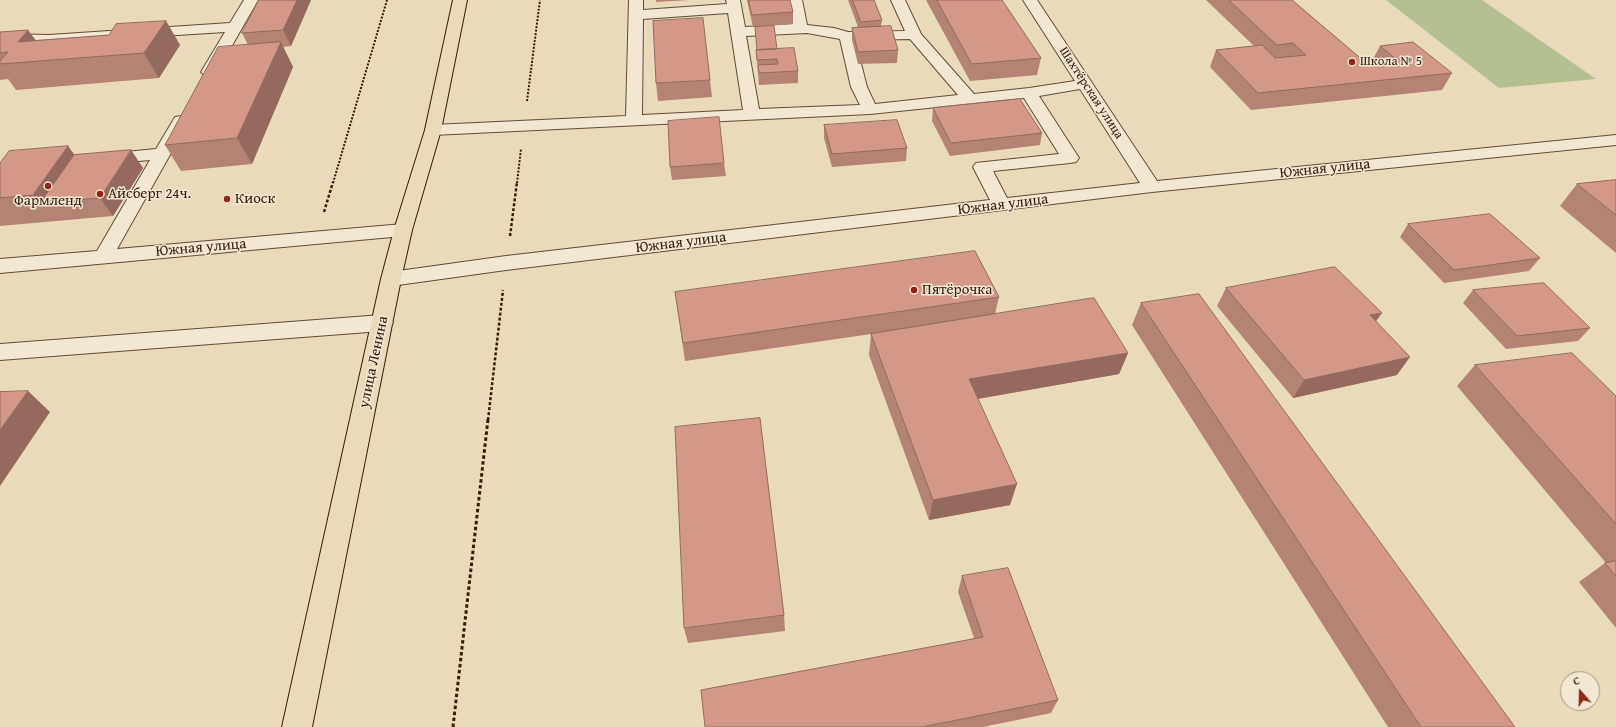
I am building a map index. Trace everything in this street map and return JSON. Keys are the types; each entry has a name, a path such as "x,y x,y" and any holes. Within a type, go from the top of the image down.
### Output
{"main road":[{"name":"улица Ленина","path":"296,727 391,279 403,230 433,130 460,0"}],"street":[{"path":"200,88 251,0"},
{"path":"795,0 801,29"},
{"path":"898,0 914,35 969,98"},
{"name":"Шахтёрская улица","path":"1030,0 1152,187"},
{"path":"634,120 635,8 734,4 752,114"},
{"path":"0,38 48,38 234,28"},
{"path":"738,32 801,29 838,32 847,36 914,35"},
{"path":"847,36 859,87 870,109"},
{"path":"433,130 870,109 1029,93 1084,84"},
{"path":"1001,206 982,167 1070,158 1029,93"},
{"path":"103,257 189,108"},
{"name":"Южная улица","path":"391,279 506,263 1001,206 1152,187 1616,140"},
{"path":"93,160 162,154"},
{"name":"Южная улица","path":"0,266 403,230"},
{"path":"0,352 382,323"}],"path":[{"path":"316,238 387,0"},
{"path":"453,727 506,263"}],"green space":[{"path":"1386,0 1482,0 1596,79 1499,88"}],"building":[{"path":"259,0 297,0 283,30 242,33"},
{"path":"749,0 790,0 793,12 752,15"},
{"path":"853,0 874,0 882,20 861,22"},
{"path":"937,0 1002,0 1041,58 972,64"},
{"path":"1229,0 1292,0 1365,62 1396,59 1380,46 1413,42 1452,73 1258,93 1216,50 1262,45 1275,58 1306,55 1293,43 1277,45"},
{"path":"703,18 710,80 656,83 653,21"},
{"path":"166,21 144,53 0,64 0,61 8,52 0,53 0,32 28,30 18,42 109,35 116,24"},
{"path":"774,26 777,49 757,50 755,27"},
{"path":"891,26 898,50 858,52 852,28"},
{"path":"281,42 237,138 165,145 218,47"},
{"path":"794,48 798,71 759,73 758,65 778,64 777,59 757,60 756,50"},
{"path":"1020,99 1042,133 951,143 933,108"},
{"path":"719,117 724,163 670,167 668,121"},
{"path":"897,120 907,148 832,154 824,125"},
{"path":"68,146 33,195 0,198 0,163 9,151"},
{"path":"131,150 100,198 40,203 74,155"},
{"path":"1616,180 1616,215 1577,184"},
{"path":"1490,214 1540,258 1454,270 1408,224"},
{"path":"975,251 999,297 683,343 675,292"},
{"path":"1335,267 1382,313 1370,315 1410,357 1304,380 1226,288"},
{"path":"1544,283 1590,328 1517,336 1473,290"},
{"path":"1199,294 1515,727 1421,727 1141,303"},
{"path":"1094,298 1128,353 969,379 1017,484 933,500 871,334"},
{"path":"1572,353 1616,396 1616,524 1475,365"},
{"path":"28,391 0,430 0,392"},
{"path":"760,418 784,615 684,628 675,427"},
{"path":"1616,561 1616,576 1605,563"},
{"path":"1008,568 1058,700 922,727 705,727 701,690 983,637 962,576"}],"place":[{"name":"Школа № 5","path":"1352,62"},
{"name":"Фармленд","path":"48,186"},
{"name":"Айсберг 24ч.","path":"100,194"},
{"name":"Киоск","path":"227,199"},
{"name":"Пятёрочка","path":"914,290"}]}
